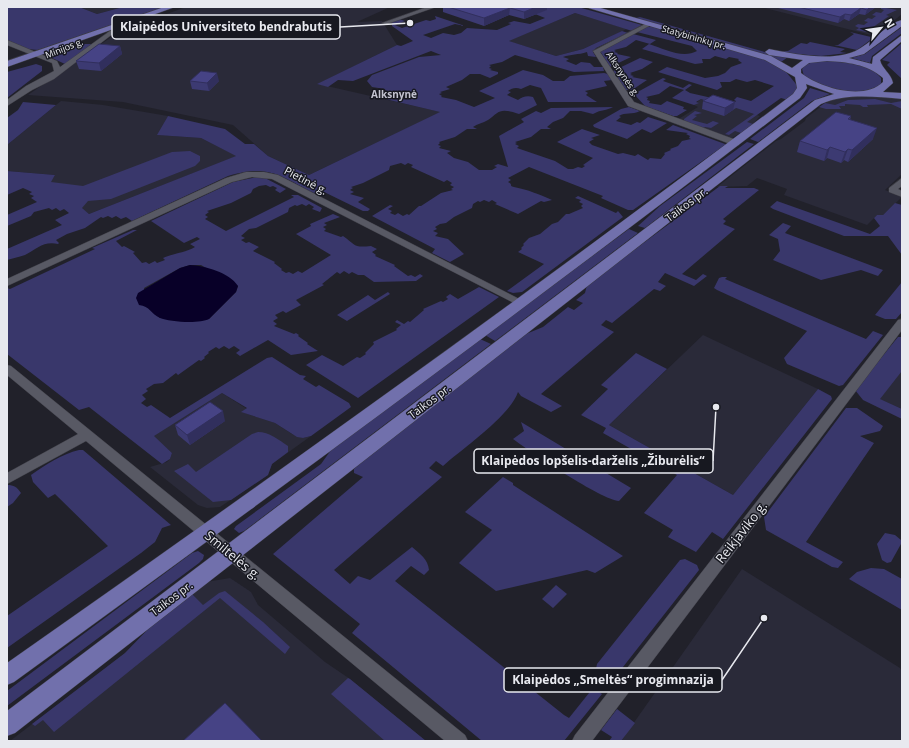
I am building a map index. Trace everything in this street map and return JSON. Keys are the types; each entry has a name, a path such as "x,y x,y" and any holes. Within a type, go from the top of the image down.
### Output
{"main road":[{"name":"Minijos g.","path":"7,64 38,57 171,7"},
{"name":"Statybininkų pr.","path":"589,7 633,16 776,53 823,58"},
{"name":"Statybininkų pr.","path":"609,7 649,24 768,58 809,84 823,89 861,93"},
{"path":"798,76 796,71 798,65 807,61 856,54 902,22"},
{"name":"Minijos g.","path":"7,68 80,42 121,25"},
{"path":"895,83 877,66 876,59 902,37"},
{"path":"80,42 95,43"},
{"path":"823,58 860,63 885,75 888,83 887,86 879,91 861,93"},
{"name":"Taikos pr.","path":"7,675 206,533 522,303 736,143 797,96 802,88 798,76"},
{"path":"861,93 902,96"},
{"name":"Taikos pr.","path":"7,725 818,102 830,97 861,93"},
{"path":"630,223 636,229 647,234"}],"street":[{"path":"385,23 433,7"},
{"name":"Alksnynės g.","path":"649,24 596,51 631,104 736,143"},
{"path":"7,104 29,88 58,71 121,25"},
{"path":"7,42 38,57 55,62 58,71"},
{"path":"29,88 34,80 47,69 46,65 38,57"},
{"name":"Pietinė g.","path":"7,283 230,180 248,175 261,174 275,177 522,303"},
{"path":"902,181 892,190 902,194"},
{"name":"Reikjaviko g.","path":"581,741 902,322"},
{"name":"Smiltelės g.","path":"7,369 459,741"},
{"path":"7,479 87,435"}],"shaded area":[{"path":"7,7 79,7 97,14 123,7 164,7 38,50 27,49 7,40"},
{"path":"79,7 123,7 97,14"},
{"path":"186,7 390,7 357,22 382,21 397,45 318,84 441,112 309,175 268,156 233,125 123,102 28,95 120,31"},
{"path":"540,7 578,7 642,25 632,31 575,13 509,41 556,56 583,49 622,31 628,33 596,48 593,52 596,57 588,56 587,52 563,57 569,59 566,61 576,65 581,62 590,63 594,67 603,67 604,71 574,72 515,55 502,62 489,65 491,66 489,68 492,69 490,70 498,72 498,74 490,78 480,74 470,74 462,80 446,87 450,89 440,92 442,93 439,94 442,96 441,97 456,100 474,107 495,98 479,91 523,70 543,75 553,81 564,81 570,76 604,73 608,74 612,80 604,81 607,86 585,91 588,93 586,95 597,102 548,102 541,88 530,85 521,89 513,89 508,91 511,92 507,95 518,100 529,96 533,97 537,105 519,114 500,111 488,120 473,127 477,129 467,129 455,137 439,142 440,143 438,145 441,146 439,148 451,151 447,153 454,158 468,162 479,170 492,170 497,167 494,166 498,164 508,167 499,136 524,122 521,119 536,111 541,113 551,108 613,107 593,114 581,111 570,111 563,118 553,122 547,127 551,129 541,129 531,137 515,142 517,143 515,144 519,146 517,148 555,161 568,169 578,167 582,168 585,166 583,165 593,158 557,142 582,129 600,135 591,138 594,139 589,142 592,145 618,154 623,153 635,156 638,154 648,160 650,158 661,159 665,154 664,153 678,146 682,141 691,139 689,138 690,136 686,134 688,133 666,130 673,125 725,145 633,210 628,210 601,198 603,196 529,167 508,178 511,180 508,182 512,186 533,192 552,200 544,202 541,201 518,214 495,204 497,203 492,200 489,202 484,200 480,202 478,201 473,204 472,208 446,223 435,227 437,229 433,231 438,233 435,236 448,239 464,254 450,262 432,253 435,249 372,216 390,205 393,206 388,209 392,211 390,213 395,215 398,213 403,216 407,214 409,215 419,206 441,193 453,190 451,189 454,187 450,185 452,183 447,180 444,182 411,167 413,165 408,163 405,165 401,163 390,166 389,170 363,183 351,187 353,188 350,190 354,192 350,194 364,198 358,202 370,209 368,211 363,211 320,190 314,193 273,173 254,171 228,176 132,221 126,217 121,219 116,216 112,218 108,216 103,218 101,217 85,228 67,234 56,240 59,243 58,244 53,243 44,245 25,255 7,260 7,249 62,225 55,220 69,213 64,209 60,211 56,208 52,210 49,208 34,212 31,216 7,226 7,215 37,202 31,198 34,196 29,194 32,192 23,188 7,195 7,171 55,175 51,182 83,186 172,152 190,151 200,156 200,161 195,166 111,199 88,201 82,208 89,214 236,156 201,138 157,135 168,116 225,129 245,144 254,144 268,156 309,175 440,112 385,99 388,96 385,89 372,87 367,81 372,75 419,57 441,55 431,51 353,81 338,80 328,87 317,84 397,45 401,46 413,41 392,26 392,22 399,19 405,21 395,25 402,28 426,20 430,21 436,19 435,16 465,26 455,24 423,35 431,38 443,33 454,35 461,33 467,28 497,30 511,24 508,23 514,21 530,24 545,18 535,14 547,9"},
{"path":"761,7 902,7 902,14 875,36"},
{"path":"881,7 897,10 886,15 889,16 866,32 856,30 859,28 855,26 858,24 864,25 868,22 864,21 868,18 872,19 876,16 872,15 876,12 881,13 884,10 881,9"},
{"path":"575,13 627,29 583,49 556,56 508,41"},
{"path":"640,17 772,54 788,57 781,62 636,18"},
{"path":"647,27 653,27 758,56 782,67 796,84 798,89 788,100 781,98 757,115 736,108 733,110 701,99 696,102 699,103 694,105 672,98 684,90 670,86 659,94 646,97 648,98 647,100 650,101 649,103 661,105 667,101 684,107 683,109 687,110 677,116 673,116 645,106 634,94 663,78 666,79 663,81 683,88 689,84 692,85 685,90 690,93 734,103 736,101 734,100 737,97 751,101 774,86 755,80 747,82 736,79 730,82 720,82 722,87 717,90 658,72 667,67 705,78 718,76 725,73 731,67 742,63 738,60 739,59 729,57 726,59 715,56 710,59 702,59 703,63 695,64 642,49 649,44 680,54 697,51 692,46 637,32"},
{"path":"902,27 902,33 872,56 870,63 851,58 865,54"},
{"path":"850,32 873,38 857,50 834,45 838,45 854,34"},
{"path":"633,34 656,40 650,44 636,40 626,47 614,50 616,51 614,52 618,53 617,54 631,57 610,67 600,51"},
{"path":"810,42 845,49 840,52 847,53 821,56 783,53 783,51 788,51 801,43 807,44"},
{"path":"902,43 902,79 887,65 890,62 882,60"},
{"path":"84,44 92,44 65,64 52,58 53,54"},
{"path":"640,58 653,62 642,69 630,73 632,74 630,75 634,76 632,77 647,80 632,90 626,90 613,71"},
{"path":"827,60 849,62 870,69 881,78 881,84 872,89 852,92 822,85 804,76 802,69 804,66 813,62"},
{"path":"36,64 42,66 42,71 7,98 7,72"},
{"path":"810,88 830,94 812,101 758,142 750,139 804,98"},
{"path":"881,96 902,98 902,174 885,190 902,197 883,215 877,215 867,225 784,195 787,189 757,178 747,186 717,187 776,141 805,121 806,118 827,102 837,98"},
{"path":"701,99 760,116 750,127 732,138 677,120 698,107 694,105"},
{"path":"875,99 891,103 902,101 902,109 891,104 867,105 868,107 863,107 860,105 845,104 845,106 839,106 841,109 826,109 819,107 825,103 835,105 848,100"},
{"path":"61,101 103,105 168,116 158,135 201,138 237,156 89,214 49,184 55,175 7,171 7,145"},
{"path":"23,102 56,105 7,145 7,118 18,110"},
{"path":"629,107 640,111 621,115 619,116 621,117 616,121 631,125 637,122 640,123 648,117 667,123 651,133 642,129 627,139 594,127 593,125 621,109"},
{"path":"695,111 702,113 694,115 697,116 692,120 707,124 713,121 719,123 711,128 705,127 702,129 684,121 684,119"},
{"path":"754,114 757,115 747,122 753,124 741,133 735,131 729,135 725,134"},
{"path":"747,142 754,144 645,228 638,226 660,206"},
{"path":"257,177 265,178 286,189 280,193 275,190 277,188 273,186 259,186 253,189 251,193 231,203 207,211 209,212 205,215 208,217 205,219 226,231 294,197 291,195 298,195 322,208 320,212 312,209 314,207 309,204 306,206 302,204 297,206 295,205 289,208 288,212 256,228 249,229 241,236 245,238 241,240 259,247 253,251 275,262 274,263 282,269 281,270 286,273 289,272 293,274 298,271 302,273 331,255 296,234 311,226 310,224 333,214 340,217 324,223 327,225 323,227 326,229 324,231 341,237 343,236 358,246 371,246 377,249 372,252 376,255 375,256 395,265 394,266 408,276 411,275 415,277 420,274 423,276 416,281 374,282 364,275 358,275 352,272 349,274 344,271 340,274 337,272 322,284 324,285 296,300 301,305 286,313 283,311 275,315 278,318 273,321 277,324 274,326 294,334 296,333 308,343 307,344 318,351 291,355 268,340 240,356 236,353 240,350 234,346 229,349 224,346 219,349 216,347 208,352 209,353 201,361 199,360 178,375 176,373 163,383 154,384 146,389 148,391 142,395 146,399 141,403 147,407 151,405 170,418 267,358 272,357 300,375 306,376 303,379 316,387 319,385 349,403 351,407 311,436 303,438 297,437 275,423 241,412 247,408 222,393 154,436 172,453 170,459 162,464 89,407 79,410 7,354 7,288 10,289 95,249 92,248 133,230 137,230 116,241 122,247 124,246 135,252 133,253 142,263 146,262 149,264 155,261 157,263 165,260 163,258 191,249 195,247 190,244 200,239 197,237 184,243 151,221 233,182","holes":["190,265 201,265 238,286 236,292 209,319 160,318 147,306 144,288 180,268"]},
{"path":"720,186 728,186 725,188 754,188 759,190 723,219 726,221 723,224 735,229 682,274 696,280 703,274 707,276 694,286 665,273 658,282 666,286 660,291 654,289 612,323 606,320 601,325 614,332 541,394 562,406 551,412 521,396 518,392 506,411 485,431 443,466 436,461 429,468 442,477 334,570 350,584 358,576 370,580 412,547 421,554 427,563 429,570 424,575 411,566 395,581 564,715 569,718 593,688 602,694 564,741 482,741 352,633 360,624 273,554 363,477 354,473 354,469 359,463 526,334 543,327 568,307 574,310 583,303 576,300 585,293 587,285"},
{"path":"578,196 616,213 618,211 623,217 522,292 513,293 507,291 544,264 518,252 522,249 523,244 529,238 540,234 552,224 558,222 566,214 583,208 581,206 583,204 579,202 581,200 575,198"},
{"path":"777,201 870,234 880,226 874,218 877,215 883,215 895,203 902,205 902,255 888,236 844,236 770,207"},
{"path":"783,223 791,226 785,233 883,270 878,276 861,270 821,280 773,260 780,251 778,239 769,235"},
{"path":"629,229 638,233 495,341 485,335"},
{"path":"190,265 209,268 223,273 238,286 236,292 209,319 205,321 192,322 164,319 157,316 148,308 139,305 136,298 138,293 180,268"},
{"path":"727,277 725,279 866,339 873,331 883,335 843,385 839,386 787,364 784,358 807,331 717,290 714,288 719,278"},
{"path":"902,282 902,312 896,319 885,319 875,315"},
{"path":"479,287 499,297 358,398 306,365 322,355 343,366 357,357 360,358 366,354 365,353 374,344 373,342 397,330 396,329 401,325 395,322 397,320 404,324 408,321 410,322 424,310 423,309 441,301 443,302 448,299 446,297 450,294 458,299"},
{"path":"388,292 390,294 347,321 337,315 368,295 375,300"},
{"path":"703,335 818,389 733,495 609,425"},
{"path":"898,337 902,337 902,371 880,399 902,409 902,419 863,400 855,390"},
{"path":"480,339 491,344 244,531 239,533 234,529 236,526 321,464 331,450"},
{"path":"636,353 667,369 609,425 733,495 818,389 831,396 832,399 723,539 712,532 696,552 668,537 673,530 644,513 677,475 603,433 606,428 581,415 608,389 601,385"},
{"path":"902,371 902,409 879,399"},
{"path":"222,393 247,409 242,412 275,423 292,434 303,438 311,436 272,464 268,475 220,507 207,508 198,505 150,467 167,462 172,453 153,436"},
{"path":"846,408 857,408 883,426 880,431 860,436 874,443 806,542 843,562 838,568 832,567 766,530 764,517"},
{"path":"521,422 631,488 619,501 610,499 582,484 513,439 524,431"},
{"path":"258,432 270,435 281,441 288,446 288,452 272,464 268,475 231,500 213,502 174,471 188,464 196,472 252,434"},
{"path":"83,450 171,525 162,528 155,542 141,553 7,648 7,616 108,546 55,494 48,498 33,482 31,475 36,471 60,457"},
{"path":"503,477 623,556 595,573 587,570 496,591 459,563 492,530 465,512"},
{"path":"7,485 12,485 21,493 13,503 7,507"},
{"path":"885,533 895,535 901,540 901,544 891,562 887,563 882,560 877,544"},
{"path":"198,551 204,555 203,559 199,563 7,706 7,691 192,553"},
{"path":"685,559 697,565 699,570 612,681 596,669 597,664 680,560"},
{"path":"871,568 884,569 902,579 902,610 849,579 857,572"},
{"path":"742,569 900,668 902,672 902,741 621,741"},
{"path":"230,578 251,592 258,605 325,662 350,679 426,741 10,741 125,653 157,620 206,582"},
{"path":"556,585 567,594 553,608 542,599"},
{"path":"225,591 263,622 290,647 285,654 220,598 54,732 43,720 35,726 32,724 125,653 157,620 191,593 203,605 219,593"},
{"path":"348,678 426,741 385,741 331,694"},
{"path":"617,709 635,723 621,741 609,741 612,737 601,730"}],"building":[{"path":"448,7 536,7 524,12 510,8 484,18"},
{"path":"798,7 870,7 867,10 861,8 851,15 845,14 840,17"},
{"path":"99,44 120,46 99,63 76,61"},
{"path":"201,71 217,73 207,83 190,81"},
{"path":"713,95 735,102 725,108 703,101"},
{"path":"836,112 851,116 848,119 877,128 852,150 848,149 845,152 830,147 827,150 800,141"},
{"path":"210,402 223,411 187,435 175,425"},
{"path":"225,703 262,741 183,741"}],"place":[{"name":"Klaipėdos Universiteto bendrabutis","path":"410,23"},
{"name":"Klaipėdos lopšelis-darželis „Žiburėlis“","path":"716,407"},
{"name":"Klaipėdos „Smeltės“ progimnazija","path":"764,618"}],"district":[{"name":"Alksnynė","path":"394,94"}]}
